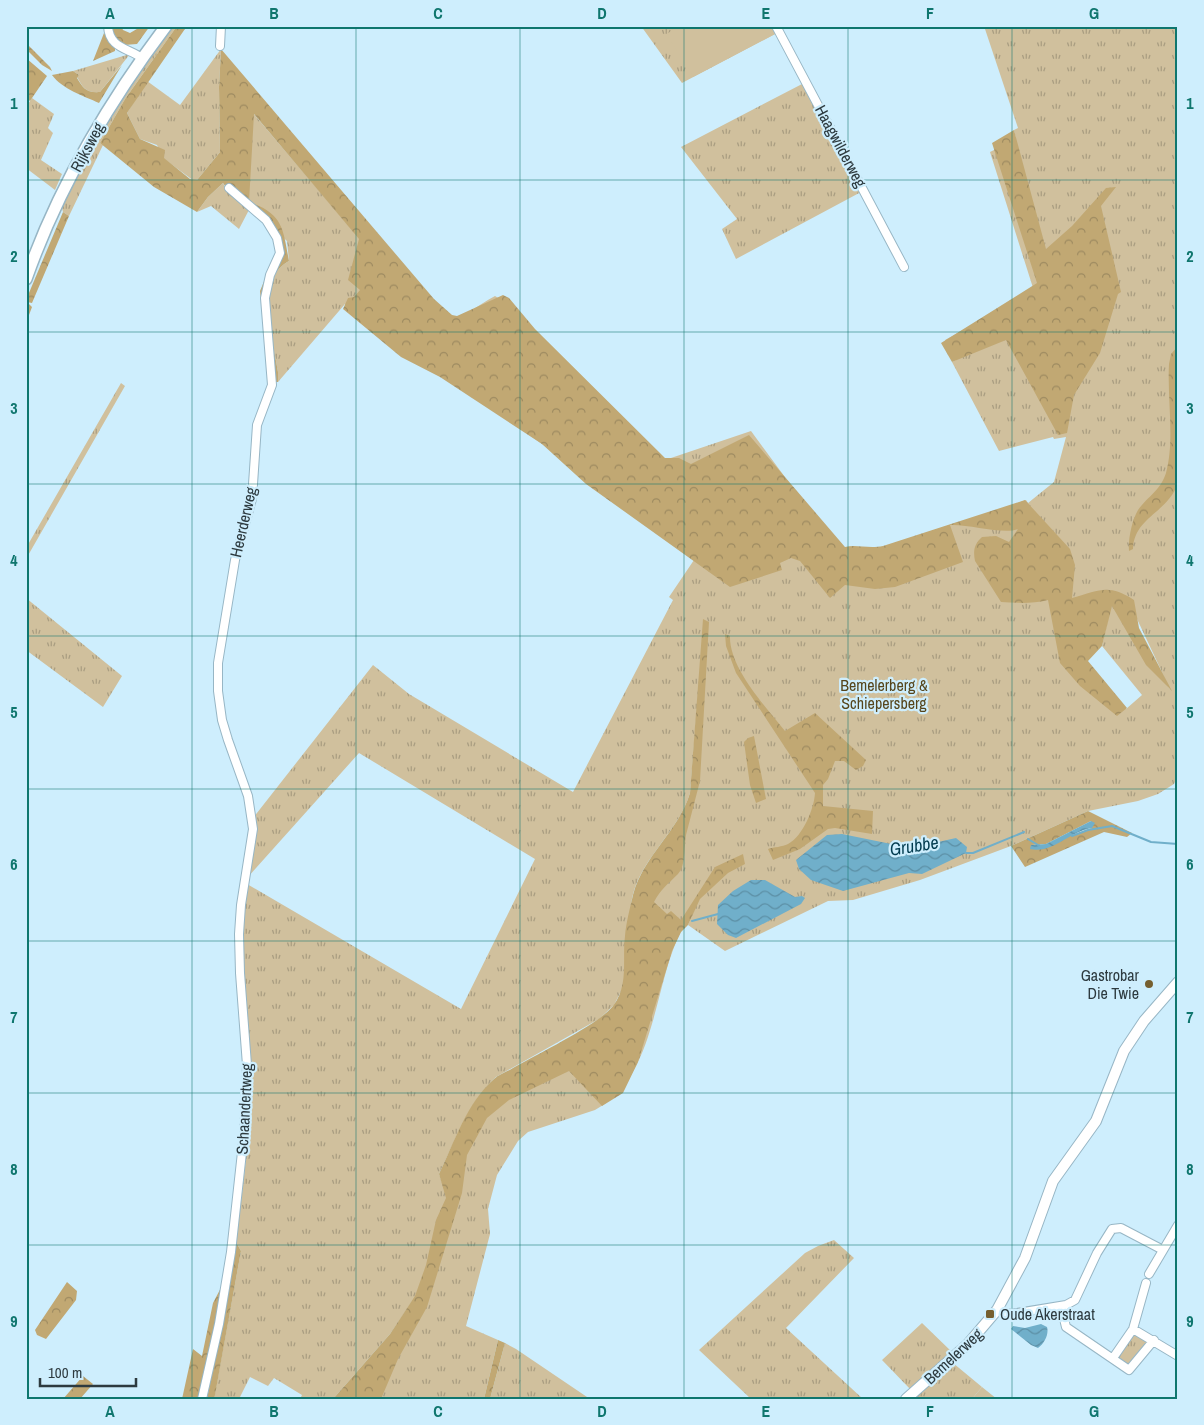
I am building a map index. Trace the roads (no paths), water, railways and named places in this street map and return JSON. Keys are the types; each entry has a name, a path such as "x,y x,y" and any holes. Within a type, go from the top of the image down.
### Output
{"main road":[{"name":"Rijksweg","path":"26,279 49,224 90,141 142,58 166,26"}],"street":[{"path":"108,26 109,35 119,47 142,58"},
{"path":"220,46 221,26"},
{"name":"Haagwilderweg","path":"776,26 904,267"},
{"name":"Heerderweg","path":"229,188 266,220 277,238 280,248 265,298 272,385 257,425 252,499 235,560 221,634 218,672 218,691 224,730 246,786 252,817"},
{"name":"Schaandertweg","path":"202,1399 228,1273 243,1143 247,1065 239,962 240,925 251,851 252,817"},
{"path":"1163,1250 1121,1228 1112,1229 1097,1253 1076,1299 1061,1306 1009,1314 997,1310 1025,1258 1055,1176 1096,1121 1119,1062 1134,1035 1177,983"},
{"path":"1149,1274 1178,1225"},
{"path":"1113,1358 1133,1329 1146,1283"},
{"path":"1061,1306 1066,1327 1129,1370 1154,1340"},
{"name":"Bemelerweg","path":"906,1399 968,1344 997,1310"},
{"path":"1133,1329 1178,1356"}],"water":[{"path":"1091,821 1095,823 1092,828 1076,833 1046,848 1030,849 1031,845 1046,844"},
{"path":"842,834 911,848 956,838 967,847 966,853 922,874 909,873 843,891 811,880 799,869 796,860 827,835"},
{"path":"751,880 765,880 795,897 802,896 805,898 801,904 736,938 728,935 717,924 718,905 733,891"},
{"path":"1041,1324 1047,1327 1047,1335 1038,1348 1031,1345 1011,1329 1013,1326 1025,1328"}],"waterway":[{"path":"1072,836 1088,830 1112,826 1151,842 1178,844"},
{"name":"Grubbe","path":"966,853 973,853 1024,832"},
{"name":"Grubbe","path":"1028,839 1038,845"},
{"name":"Grubbe","path":"692,921 718,914"}],"place":[{"name":"Gastrobar Die Twie","path":"1149,984"},
{"name":"Oude Akerstraat","path":"990,1314"}],"park label":[{"name":"Bemelerberg & Schiepersberg","path":"884,694"}]}
